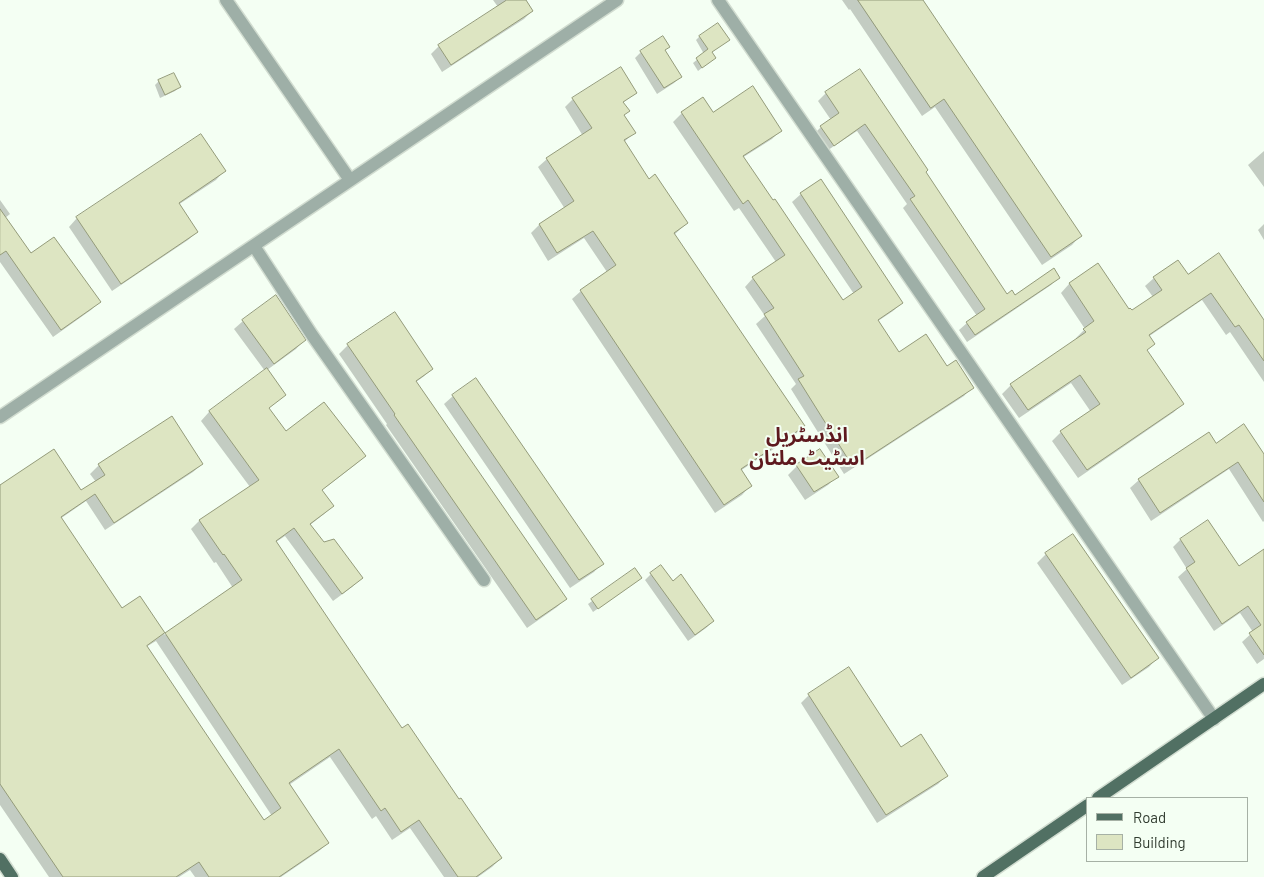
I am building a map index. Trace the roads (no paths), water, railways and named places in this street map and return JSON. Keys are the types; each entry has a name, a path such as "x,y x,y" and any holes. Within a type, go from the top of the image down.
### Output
{"main road":[{"path":"1099,797 1264,684"},
{"path":"983,877 1086,806"},
{"path":"0,859 12,877"}],"street":[{"path":"226,0 350,180"},
{"path":"0,418 617,0"},
{"path":"718,0 1214,719"},
{"path":"254,246 312,336 484,580"}],"district":[{"name":"انڈسٹریل اسٹیٹ ملتان","path":"807,446"}]}
